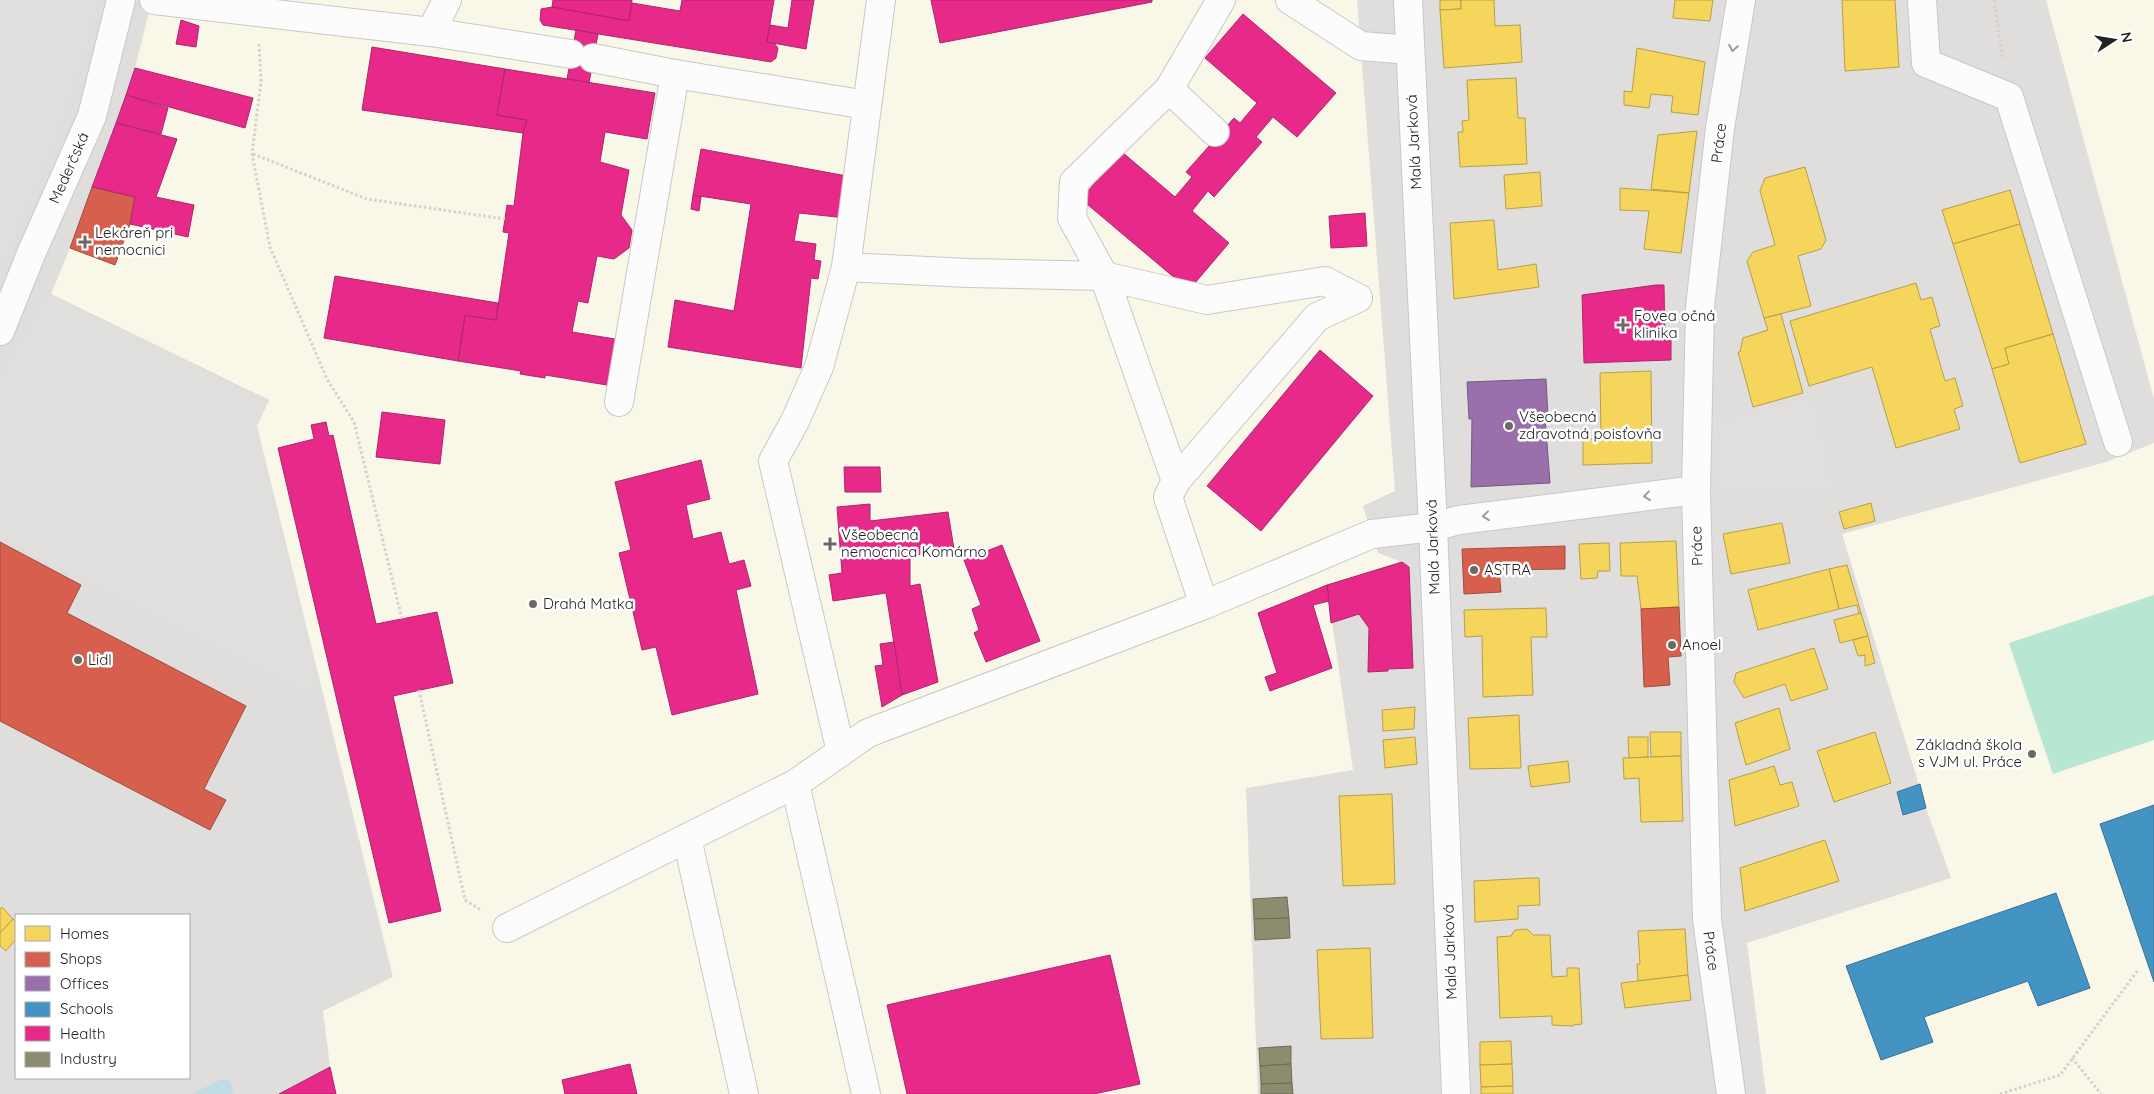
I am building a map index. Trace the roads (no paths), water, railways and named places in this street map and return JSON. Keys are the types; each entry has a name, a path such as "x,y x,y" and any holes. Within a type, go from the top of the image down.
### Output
{"street":[{"name":"Mederčská","path":"0,331 31,254 92,116 121,0"},
{"path":"154,0 256,5 582,56 676,74 866,105"},
{"path":"431,32 447,0"},
{"path":"841,752 772,461 794,421 819,367 846,267 881,0"},
{"path":"1176,481 1104,276 1072,218 1074,182 1170,90 1221,0"},
{"path":"1290,0 1361,46 1410,50"},
{"name":"Malá Jarková","path":"1408,0 1433,527 1456,1094"},
{"name":"Práce","path":"1731,1094 1707,919 1696,490 1700,307 1720,128 1741,0"},
{"path":"1922,0 1926,63 2008,97 2118,442"},
{"path":"619,402 676,74"},
{"path":"1170,90 1214,132"},
{"path":"846,267 968,273 1104,276 1208,300 1326,281 1358,298 1317,318 1176,481 1168,497 1204,605"},
{"path":"507,928 794,784 868,734 1204,605 1372,534 1433,527 1459,520 1696,490"},
{"path":"794,784 866,1094"},
{"path":"687,838 744,1094"}],"water":[{"path":"222,1079 230,1080 233,1090 232,1094 192,1094"}],"place":[{"name":"Lekáreň pri nemocnici","path":"85,242"},
{"name":"Fovea očná klinika","path":"1623,325"},
{"name":"Všeobecná zdravotná poisťovňa","path":"1509,426"},
{"name":"Všeobecná nemocnica Komárno","path":"830,544"},
{"name":"ASTRA","path":"1474,570"},
{"name":"Drahá Matka","path":"533,604"},
{"name":"Anoel","path":"1672,645"},
{"name":"Lidl","path":"78,660"},
{"name":"Základná škola s VJM ul. Práce","path":"2032,754"}]}
